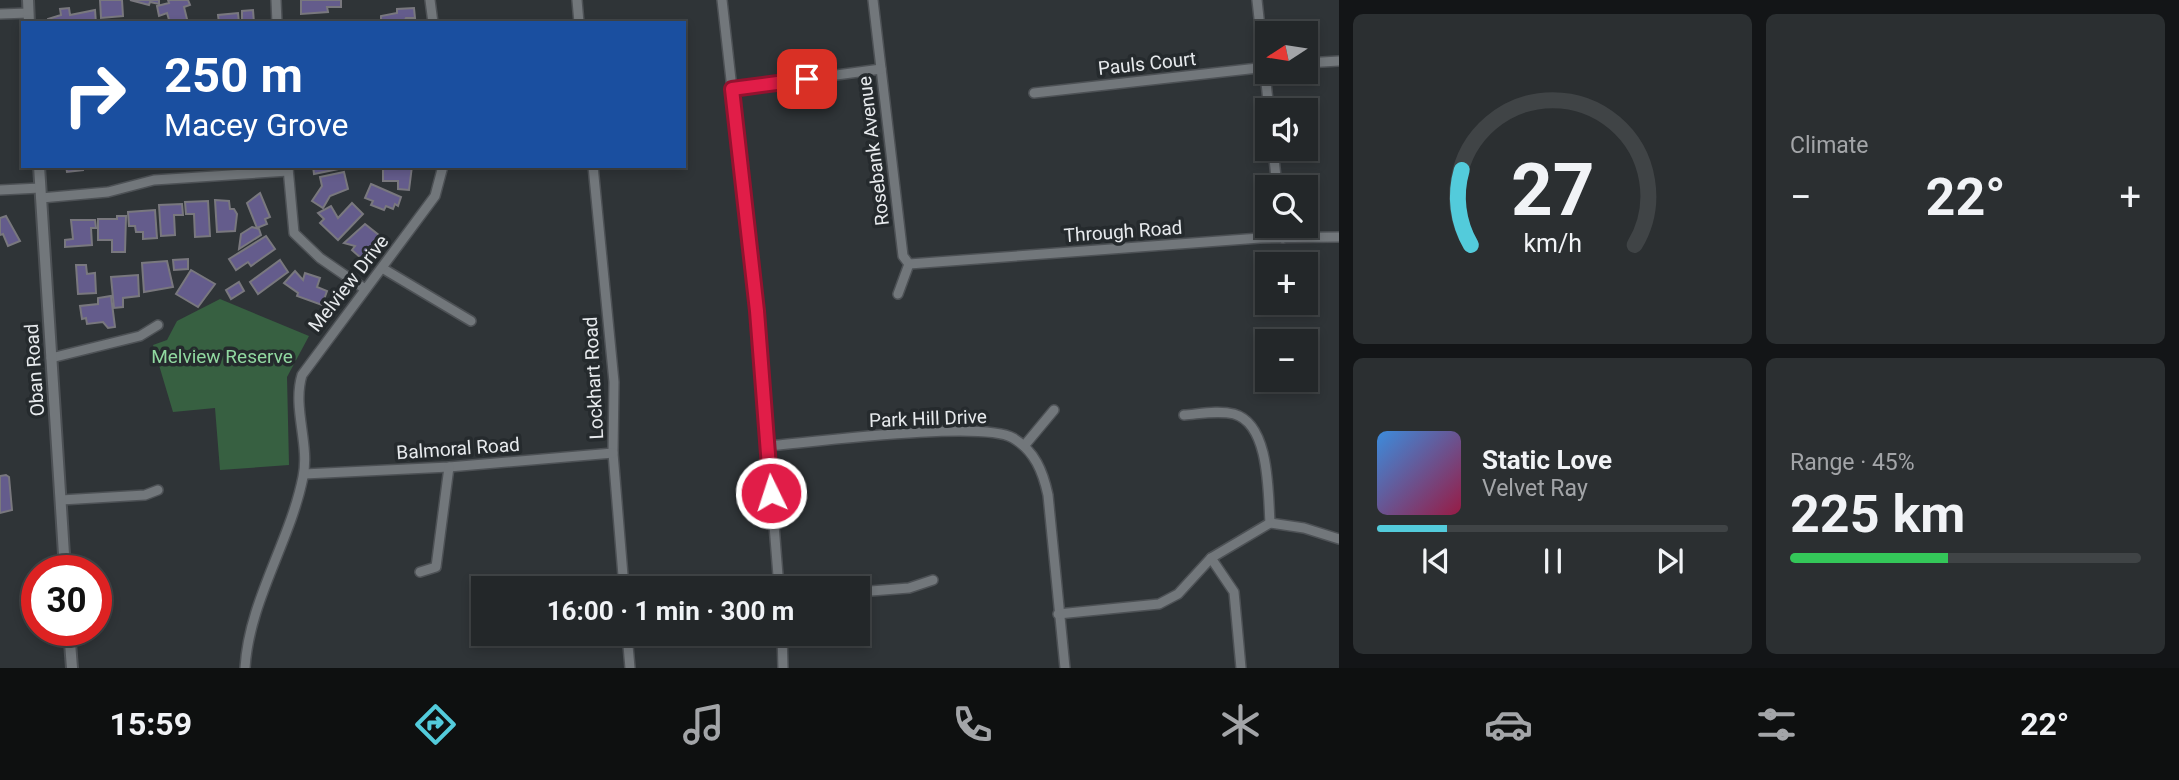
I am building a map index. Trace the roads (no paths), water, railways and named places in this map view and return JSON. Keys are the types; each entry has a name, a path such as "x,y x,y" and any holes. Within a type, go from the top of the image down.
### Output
{"street":[{"path":"0,14 29,18 28,0"},
{"path":"276,0 277,21"},
{"path":"430,0 433,21"},
{"path":"577,0 579,21"},
{"path":"722,0 757,311 778,576"},
{"name":"Rosebank Avenue","path":"873,0 903,256 909,264"},
{"path":"1257,0 1260,21"},
{"path":"1318,62 1339,61"},
{"name":"Pauls Court","path":"1034,93 1255,68"},
{"path":"732,89 881,69"},
{"name":"Oban Road","path":"39,168 64,555"},
{"name":"Melview Drive","path":"245,668 246,652 263,589 292,517 304,474 299,394 302,375 435,197 442,168"},
{"name":"Lockhart Road","path":"593,168 614,382 613,453 623,576"},
{"path":"0,190 40,193 108,192 154,180 288,169 294,233 320,258 365,289"},
{"name":"Through Road","path":"909,264 1339,237"},
{"path":"898,294 909,264"},
{"path":"382,268 471,321"},
{"path":"51,358 140,336 158,325"},
{"path":"1054,410 1024,446 1044,474 1048,495 1065,668"},
{"path":"1184,415 1234,414 1247,420 1261,444 1268,476 1270,523"},
{"name":"Park Hill Drive","path":"768,446 970,430 1011,436 1024,446"},
{"name":"Balmoral Road","path":"304,474 449,467 613,453"},
{"path":"420,572 436,567 449,467"},
{"path":"61,500 145,495 158,491"},
{"path":"1058,614 1158,604 1178,594 1211,558 1270,523 1304,528 1339,539"},
{"path":"1211,558 1234,592 1241,668"},
{"path":"870,591 909,588 933,580"},
{"path":"70,646 72,668"},
{"path":"628,646 630,668"},
{"path":"782,646 783,668"}],"park label":[{"name":"Melview Reserve","path":"222,356"}]}
